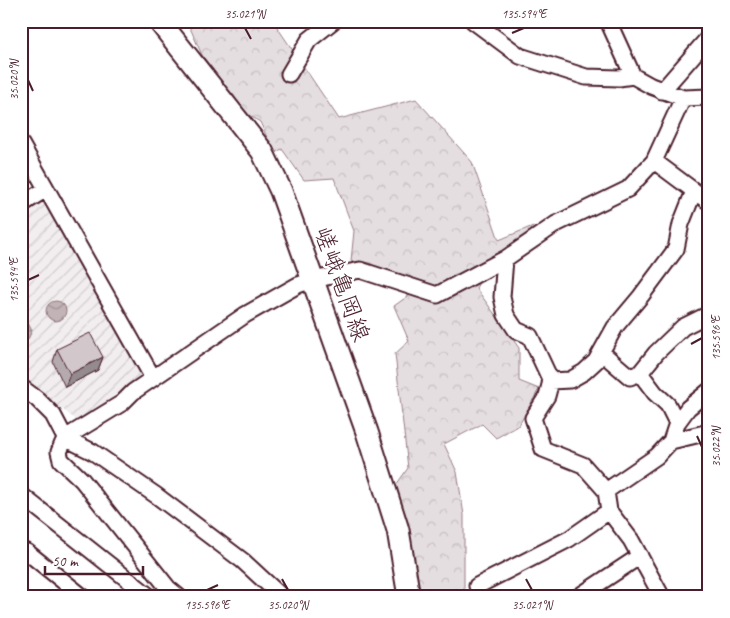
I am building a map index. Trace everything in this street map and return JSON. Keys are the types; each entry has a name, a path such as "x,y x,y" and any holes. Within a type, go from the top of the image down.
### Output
{"main road":[{"name":"嵯峨亀岡線","path":"159,21 262,151 281,192 367,432 398,530 409,597"}],"street":[{"path":"289,74 309,40 333,21"},
{"path":"473,21 520,56 586,77 619,78 633,76"},
{"path":"608,21 633,76 662,91 683,98 709,97"},
{"path":"662,91 709,37"},
{"path":"179,597 168,588 82,480 61,460 59,452 65,438 122,403 133,392 245,315 298,286 313,280 360,270 437,295 505,259 556,224 628,189 654,161 683,98"},
{"path":"21,144 153,378"},
{"path":"654,161 709,202"},
{"path":"21,205 46,189"},
{"path":"551,381 570,380 584,372 596,360 615,327 642,296 676,249 681,224 694,191"},
{"path":"505,259 502,297 506,315 516,330 530,336 551,381 548,396 532,418 542,449 583,465 606,491 609,511 632,540 662,597"},
{"path":"601,352 630,377 640,374 656,353 683,327 709,314"},
{"path":"640,374 655,393 668,405 677,422"},
{"path":"21,387 37,399 53,415 65,438 93,452 157,496 243,561 282,597"},
{"path":"606,491 657,456 671,441 677,422 688,408 709,391"},
{"path":"671,441 709,432"},
{"path":"21,496 150,597"},
{"path":"477,586 569,539 609,511"},
{"path":"21,550 27,552 83,597"},
{"path":"578,597 640,556"}],"shaded area":[{"path":"48,201 145,374 79,422 21,378 21,215 40,202"}],"green space":[{"path":"187,21 273,21 339,119 416,99 472,162 499,240 533,226 538,231 492,260 476,288 519,348 519,381 539,389 519,425 496,438 482,424 444,444 457,472 464,515 464,597 418,597 394,488 408,468 395,354 409,341 394,306 422,286 351,261 354,231 334,178 304,180 282,149 274,153 260,122 244,112 202,55"}],"water":[{"path":"52,301 60,301 66,307 66,315 60,321 52,321 46,315 46,307"},
{"path":"21,321 28,323 32,331 28,339 21,341"}],"building":[{"path":"90,333 103,357 70,374 57,349"}]}
